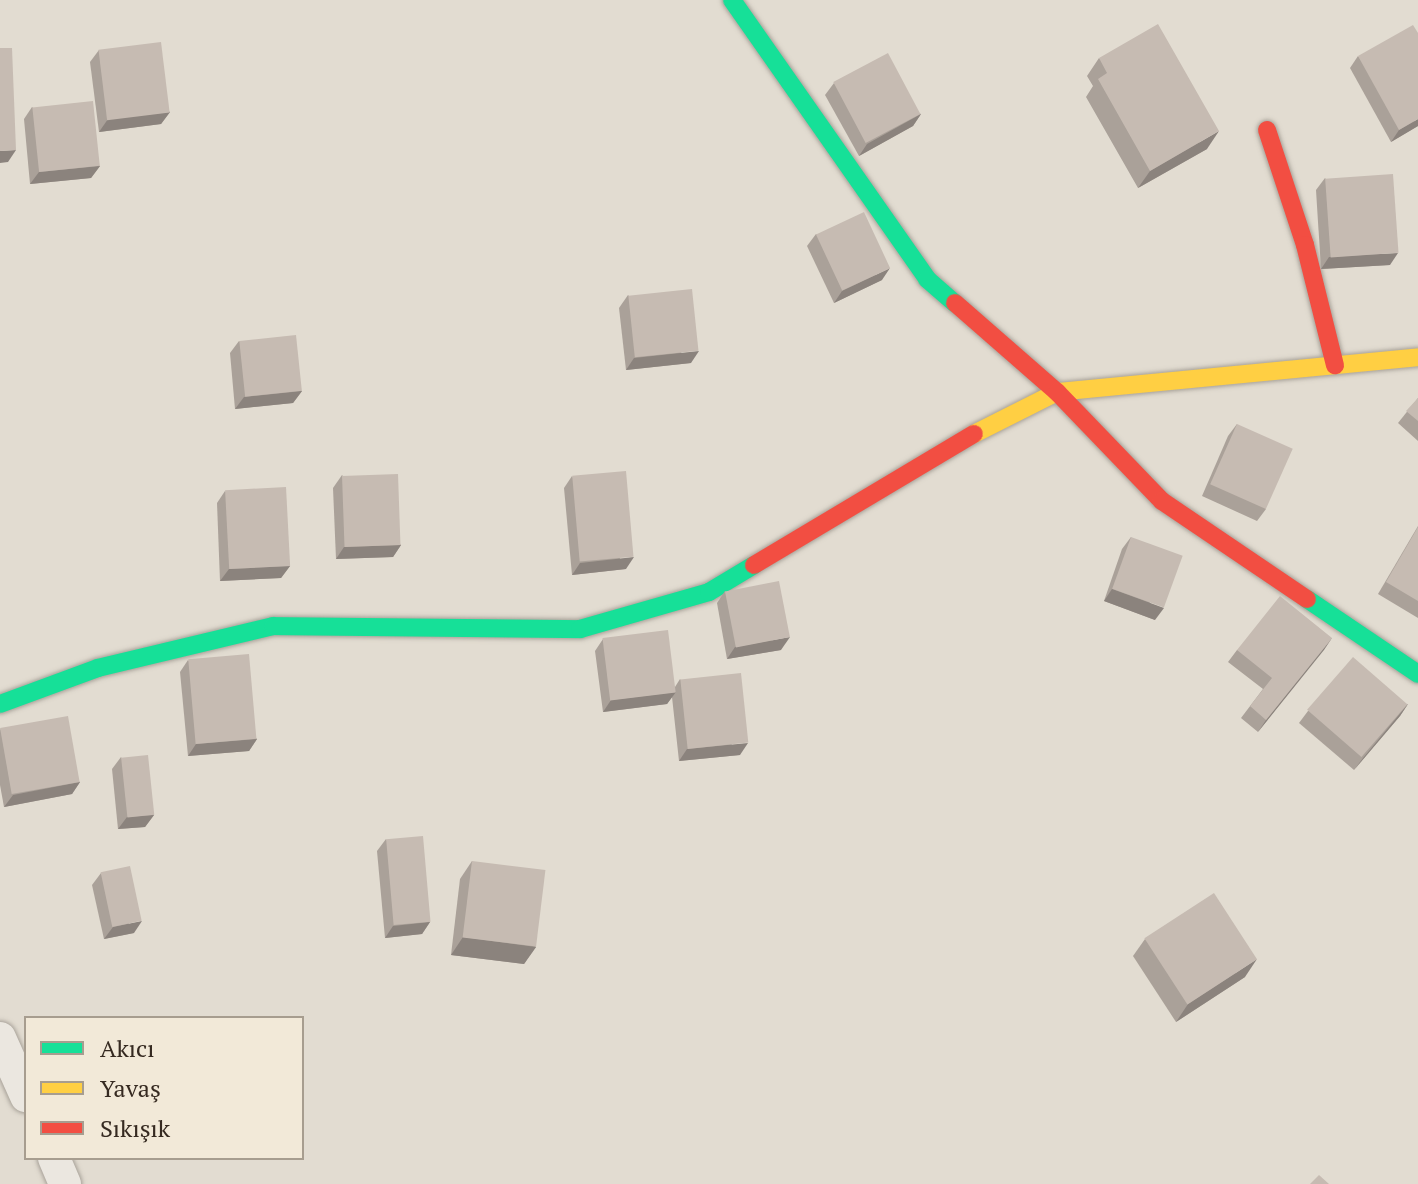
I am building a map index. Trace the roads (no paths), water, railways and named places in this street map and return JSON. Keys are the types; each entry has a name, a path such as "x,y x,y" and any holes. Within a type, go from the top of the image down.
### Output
{"street":[{"path":"732,0 927,279 1057,392 1162,501 1418,674"},
{"path":"1267,130 1305,245 1335,365"},
{"path":"0,704 98,668 273,626 580,629 709,592 990,424 1057,392 1418,357"},
{"path":"0,1038 24,1092"},
{"path":"55,1160 65,1184"}]}
